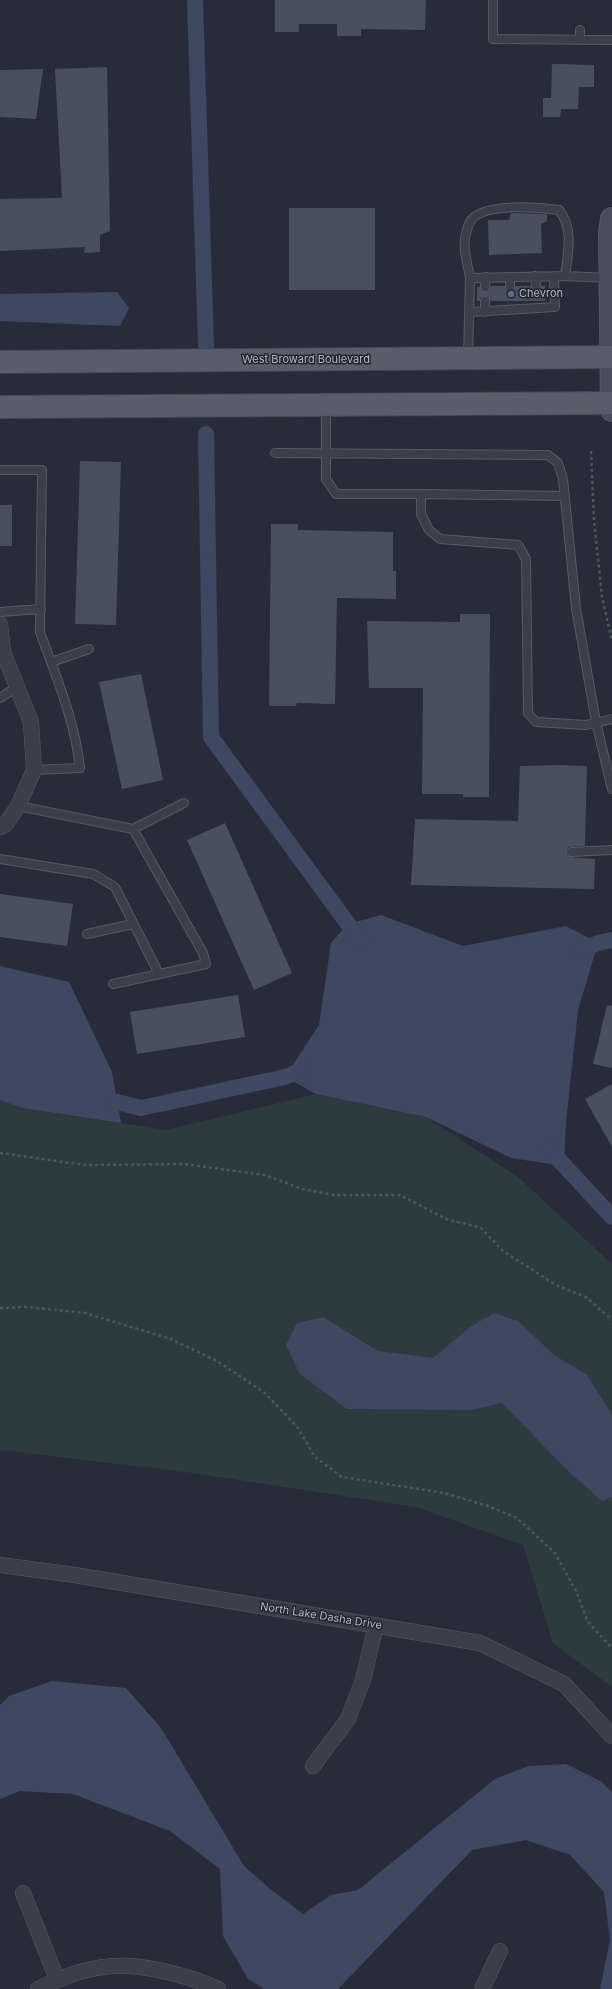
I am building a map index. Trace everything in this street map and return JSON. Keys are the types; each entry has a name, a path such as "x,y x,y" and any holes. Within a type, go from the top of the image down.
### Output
{"main road":[{"path":"612,219 610,233 612,410"},
{"name":"West Broward Boulevard","path":"0,362 468,359 611,356"},
{"path":"0,407 612,403"}],"street":[{"path":"0,624 3,652 31,722 34,770 18,806 6,824 0,827"},
{"name":"North Lake Dasha Drive","path":"0,1565 75,1575 480,1643 564,1684 612,1736"},
{"path":"313,1766 348,1719 363,1680 376,1625"},
{"path":"23,1893 57,1979"},
{"path":"482,1989 500,1951"},
{"path":"38,1989 57,1979 92,1969 129,1966 174,1974 218,1989"}],"lane":[{"path":"493,0 493,39 612,40"},
{"path":"580,30 580,40"},
{"path":"468,359 470,278 464,247 467,230 472,219 484,211 510,208 545,208 559,210 565,217 569,238 566,276"},
{"path":"535,276 536,286"},
{"path":"470,312 509,310 536,305 554,307 554,276"},
{"path":"470,278 566,276 610,278"},
{"path":"485,287 486,277"},
{"path":"510,277 510,286"},
{"path":"485,301 485,312"},
{"path":"509,301 509,310"},
{"path":"326,406 326,479 336,494 565,496"},
{"path":"275,453 548,454 558,463 563,479 576,608 596,722 612,789"},
{"path":"0,470 42,470 40,632 65,699 77,745 80,768 34,770"},
{"path":"421,494 421,514 429,530 440,539 518,545 526,560 528,713 536,722 586,725 612,719"},
{"path":"0,612 41,609"},
{"path":"51,662 89,649"},
{"path":"0,698 17,687"},
{"path":"18,806 133,829 184,803"},
{"path":"113,984 206,964 203,953 133,829"},
{"path":"571,852 612,850"},
{"path":"0,859 93,874 115,888 159,974"},
{"path":"87,934 133,924"}],"path":[{"path":"591,451 594,520 602,597 612,640"},
{"path":"0,1153 85,1165 184,1164 265,1175 302,1189 334,1195 400,1195 446,1219 481,1228 503,1252 556,1285 586,1297 612,1320"},
{"path":"0,1308 27,1307 85,1313 171,1339 217,1361 265,1393 298,1428 315,1457 342,1477 444,1493 488,1506 517,1518 555,1553 576,1591 588,1622 612,1648"}],"shaded area":[{"path":"316,1094 426,1117 518,1177 612,1264 612,1687 553,1643 523,1545 416,1507 193,1473 0,1450 0,1100 22,1108 166,1130"}],"water":[{"path":"117,292 129,308 120,326 0,321 0,294"},
{"path":"381,915 463,946 566,926 598,943 578,1010 566,1122 564,1166 511,1158 426,1117 316,1094 285,1077 319,1025 331,943 348,924"},
{"path":"0,966 69,982 112,1072 121,1123 22,1108 0,1100"},
{"path":"494,1313 518,1321 554,1355 587,1375 612,1415 612,1497 602,1501 569,1472 502,1403 472,1410 347,1409 300,1374 286,1345 297,1323 323,1317 378,1351 433,1358 470,1327"},
{"path":"52,1681 126,1688 161,1728 244,1866 269,1888 303,1914 331,1895 358,1890 495,1779 528,1766 566,1764 602,1782 612,1792 612,1989 600,1989 610,1940 604,1892 570,1855 526,1840 472,1850 338,1989 264,1989 248,1979 223,1936 220,1869 170,1831 73,1794 20,1791 0,1799 0,1705 9,1696"}],"building":[{"path":"275,0 426,0 425,30 361,29 361,36 337,36 337,24 299,24 299,32 275,32"},
{"path":"552,64 594,65 594,87 579,87 578,109 561,109 560,117 543,117 543,98 551,98"},
{"path":"107,67 110,231 100,235 100,252 84,253 85,247 0,251 0,199 62,198 55,69"},
{"path":"43,69 36,119 0,117 0,70"},
{"path":"289,208 375,208 375,290 289,290"},
{"path":"511,213 547,214 547,221 541,224 542,253 489,255 488,220 509,220"},
{"name":"Chevron","path":"491,286 505,286 507,291 510,291 515,286 530,286 532,290 536,291 540,290 541,286 545,286 545,301 490,301 488,296 485,296 480,298 480,301 477,301 477,287 480,287 482,291 485,292 489,290"},
{"path":"80,461 121,462 116,625 75,624"},
{"path":"0,505 12,505 12,546 0,546"},
{"path":"271,524 298,524 298,530 393,532 393,571 396,571 396,599 337,598 335,704 297,703 296,706 269,706"},
{"path":"460,614 490,614 489,797 463,797 463,794 422,794 423,688 369,688 367,621 460,622"},
{"path":"141,674 163,780 122,789 99,682"},
{"path":"520,766 587,766 585,846 568,847 566,853 569,857 595,859 594,889 411,885 415,819 518,821"},
{"path":"225,823 292,973 254,990 187,840"},
{"path":"0,894 73,904 67,946 0,937"},
{"path":"238,995 245,1037 137,1054 130,1012"},
{"path":"607,1005 612,1006 612,1068 593,1064"},
{"path":"612,1084 612,1147 585,1099"}],"waterway":[{"path":"195,0 206,346"},
{"path":"206,434 211,737 348,924 362,940"},
{"path":"577,952 598,943 612,940"},
{"path":"117,1102 141,1108 285,1077 304,1069"},
{"path":"549,1149 612,1217"}],"place":[{"name":"Chevron","path":"511,294"}]}
